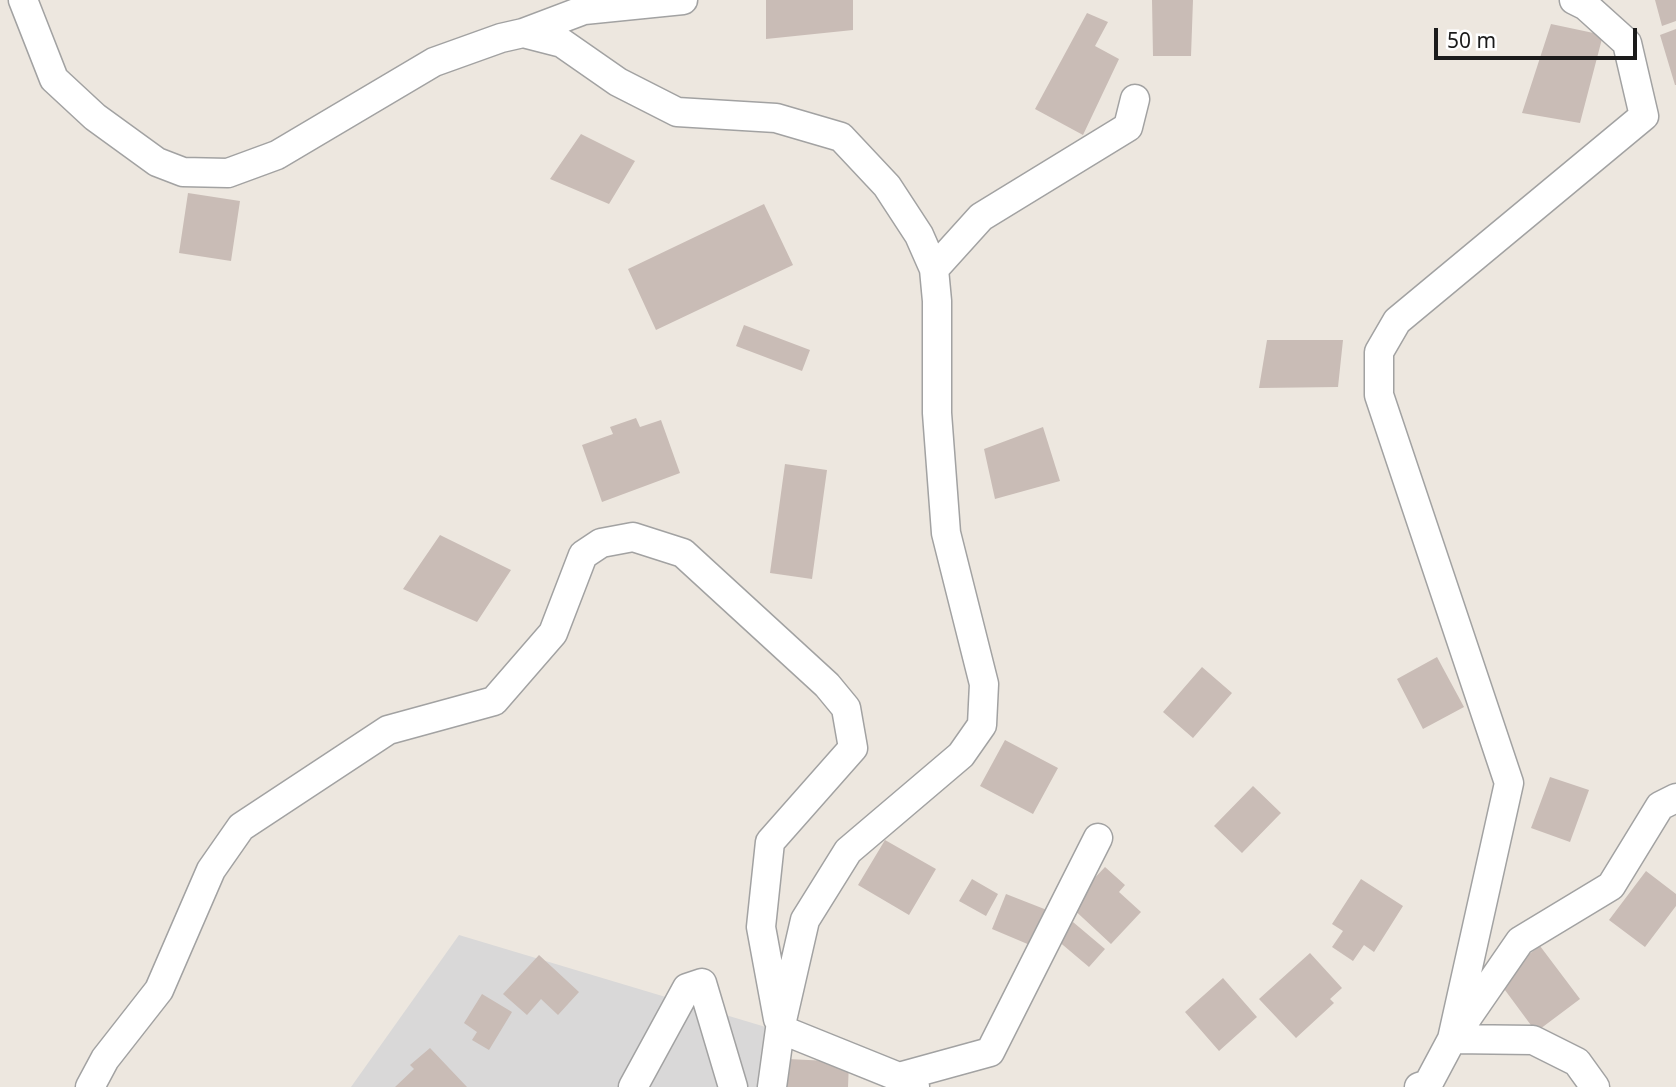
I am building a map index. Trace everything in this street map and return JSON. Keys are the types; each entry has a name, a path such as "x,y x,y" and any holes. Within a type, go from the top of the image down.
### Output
{"street":[{"path":"23,0 54,79 95,117 157,162 183,172 228,173 277,155 434,62 523,33 584,9 683,0"},
{"path":"1452,1039 1509,783 1379,395 1379,352 1397,321 1644,116 1627,43 1586,6 1574,0"},
{"path":"523,33 562,43 618,82 677,113 776,118 841,137 887,186 919,235 934,269 937,301 937,413 946,533 984,684 982,725 961,755 848,851 805,920 780,1029 772,1087"},
{"path":"934,269 981,217 1128,127 1135,99"},
{"path":"90,1087 105,1059 159,990 211,870 241,827 388,730 494,701 553,633 583,555 601,543 633,537 683,553 827,685 846,708 853,748 770,842 761,927 780,1029"},
{"path":"1426,1086 1452,1039 1520,941 1611,886 1660,806 1676,798"},
{"path":"780,1029 908,1082 990,1052 1098,838"},
{"path":"633,1087 687,988 702,983 733,1087"},
{"path":"1452,1039 1533,1040 1577,1062 1595,1087"}],"shaded area":[{"path":"459,935 779,1031 791,1087 351,1087"}],"building":[{"path":"766,0 853,0 853,30 766,39"},
{"path":"1152,0 1193,0 1191,56 1153,56"},
{"path":"1655,0 1676,0 1676,21 1662,26"},
{"path":"1087,13 1108,22 1095,46 1119,59 1083,135 1035,109"},
{"path":"1551,24 1603,35 1580,123 1522,113"},
{"path":"1676,29 1676,85 1675,85 1660,35"},
{"path":"581,134 635,161 609,204 550,179"},
{"path":"188,193 240,201 231,261 179,253"},
{"path":"764,204 793,265 656,330 628,269"},
{"path":"744,325 810,350 802,371 736,346"},
{"path":"1267,340 1343,340 1338,387 1259,388"},
{"path":"636,418 640,427 661,420 680,473 602,502 582,445 613,434 610,427"},
{"path":"1043,427 1060,481 995,499 984,449"},
{"path":"785,464 827,470 812,579 770,573"},
{"path":"440,535 511,570 477,622 403,589"},
{"path":"1437,657 1464,707 1423,729 1397,679"},
{"path":"1202,667 1232,693 1193,738 1163,712"},
{"path":"1005,740 1058,768 1033,814 980,786"},
{"path":"1550,777 1589,790 1570,842 1531,828"},
{"path":"1253,786 1281,813 1242,853 1214,826"},
{"path":"885,840 936,869 909,915 858,885"},
{"path":"1105,867 1125,885 1119,892 1141,912 1111,944 1069,905"},
{"path":"1646,871 1676,894 1676,906 1645,947 1609,920"},
{"path":"972,879 998,894 986,916 959,901"},
{"path":"1361,879 1403,906 1374,952 1364,945 1353,961 1332,947 1343,931 1332,924"},
{"path":"1006,894 1052,912 1037,948 992,929"},
{"path":"1073,922 1105,949 1089,967 1057,940"},
{"path":"1540,946 1580,999 1536,1032 1502,986 1513,977 1508,970"},
{"path":"1310,953 1342,988 1330,999 1334,1003 1296,1038 1259,999"},
{"path":"539,955 579,992 558,1015 541,999 527,1015 503,994"},
{"path":"1223,978 1257,1017 1219,1051 1185,1012"},
{"path":"482,994 512,1012 489,1050 472,1040 477,1032 464,1023"},
{"path":"430,1048 467,1087 395,1087 414,1069 410,1065"},
{"path":"788,1059 849,1062 848,1087 787,1087"}]}
